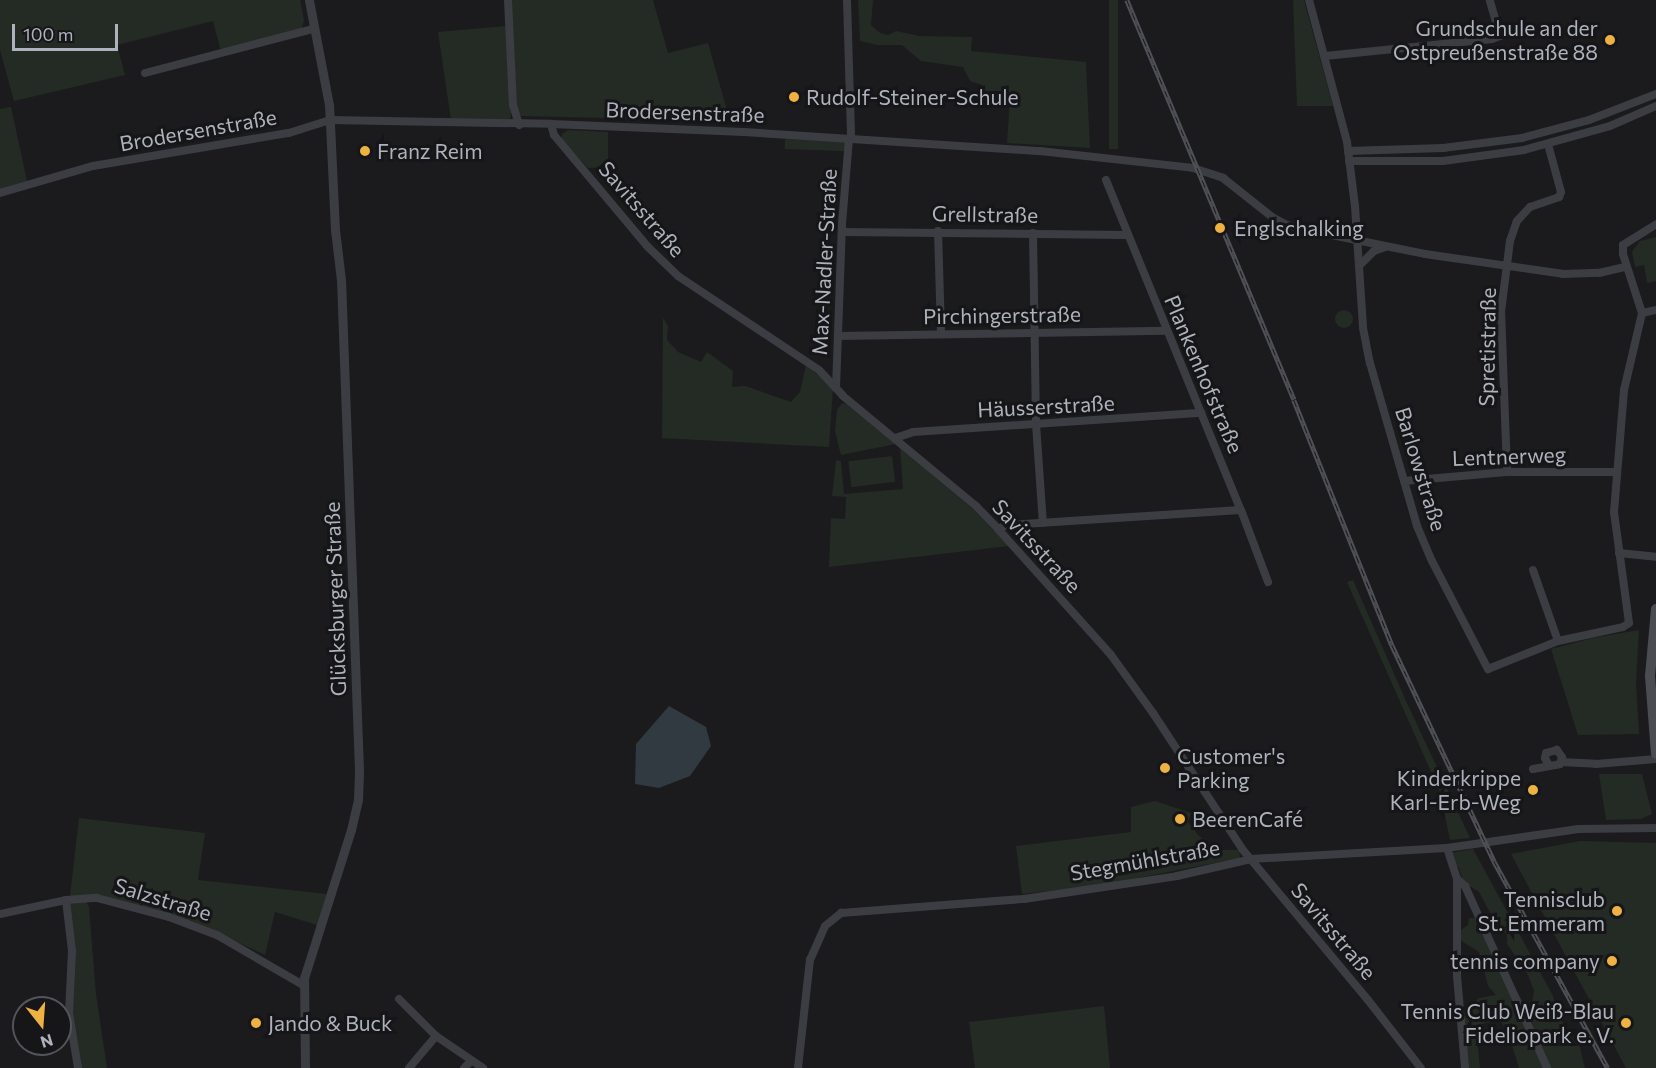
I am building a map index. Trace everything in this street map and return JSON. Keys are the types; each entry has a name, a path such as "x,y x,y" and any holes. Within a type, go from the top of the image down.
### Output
{"main road":[{"path":"1656,609 1650,676 1656,754"}],"street":[{"name":"Glücksburger Straße","path":"304,1068 303,985 351,830 358,800 359,770 341,280 335,230 330,120 309,0"},
{"path":"508,0 513,105 519,125"},
{"name":"Max-Nadler-Straße","path":"836,388 842,232 850,138 847,0"},
{"name":"Barlowstraße","path":"1309,0 1348,151 1366,347 1417,526 1432,561 1488,669 1558,641"},
{"path":"1325,56 1474,42 1500,36 1490,0"},
{"path":"145,73 313,29"},
{"path":"1348,151 1443,148 1522,138 1589,120 1656,94"},
{"path":"1349,161 1443,161 1548,144 1610,126 1656,106"},
{"name":"Brodersenstraße","path":"0,194 93,166 289,133 330,120 551,124 850,138 1040,151 1192,168 1223,178 1272,217 1287,225 1386,247 1581,275 1626,267"},
{"name":"Savitsstraße","path":"551,124 554,135 648,247 678,276 819,370 843,396 976,506 998,529 1111,655 1153,713 1243,850 1421,1068"},
{"name":"Spretistraße","path":"1507,472 1501,312 1510,242 1517,221 1530,207 1559,197 1561,192 1548,144"},
{"name":"Plankenhofstraße","path":"1106,180 1241,510 1268,582"},
{"path":"1533,570 1558,641 1623,627 1629,623 1614,512 1624,390 1642,313 1626,267 1623,245 1656,224"},
{"path":"938,231 941,334"},
{"name":"Grellstraße","path":"842,232 938,231 1127,235"},
{"path":"1033,233 1036,424 1043,523"},
{"path":"1359,267 1374,251 1386,247"},
{"path":"1642,313 1656,310"},
{"name":"Pirchingerstraße","path":"838,336 1166,331"},
{"name":"Häusserstraße","path":"895,438 913,432 1201,412"},
{"name":"Lentnerweg","path":"1404,481 1507,472 1617,472"},
{"path":"998,529 1007,525 1241,510"},
{"path":"1619,553 1656,556"},
{"path":"1549,766 1545,758 1552,750 1560,752 1561,762"},
{"path":"1533,769 1555,767 1561,762 1596,764 1656,759"},
{"name":"Stegmühlstraße","path":"798,1068 810,960 825,926 841,914 1024,899 1177,876 1251,859 1447,848 1579,829 1656,828"},
{"path":"1447,848 1457,879 1457,976 1465,1068"},
{"path":"1457,879 1465,886 1547,1068"},
{"name":"Salzstraße","path":"0,914 66,900 97,898 169,917 217,935 303,985"},
{"path":"66,900 72,951 69,1013 78,1068"},
{"path":"399,999 436,1036 483,1068"},
{"path":"409,1068 436,1036"},
{"path":"464,1068 471,1061"}],"shaded area":[{"path":"0,0 300,0 304,20 302,28 227,51 220,48 213,21 117,45 125,75 14,101 0,50"},
{"path":"511,0 653,0 668,53 708,43 730,121 521,116 517,111"},
{"path":"858,0 873,0 871,25 880,33 888,35 896,31 919,36 972,37 971,51 1086,62 1090,148 1007,143 1010,97 986,95 982,85 970,81 963,67 921,61 902,45 878,45 860,41"},
{"path":"1109,0 1118,0 1118,149 1109,149"},
{"path":"1293,0 1304,0 1333,106 1297,106"},
{"path":"506,26 511,117 507,122 451,120 438,32"},
{"path":"11,107 27,181 0,190 0,109"},
{"path":"568,130 608,132 608,167 588,168 561,140 562,134"},
{"path":"785,139 847,141 847,151 785,149"},
{"path":"1656,237 1656,281 1647,283 1644,265 1635,267 1632,252 1640,241"},
{"path":"1344,310 1350,313 1353,319 1350,325 1344,328 1338,325 1335,319 1338,313"},
{"path":"663,318 668,326 667,340 678,352 701,362 707,352 733,371 732,387 745,386 791,402 800,392 806,365 833,388 829,447 662,438"},
{"path":"842,403 896,444 841,455 835,431 837,410"},
{"path":"900,448 974,510 1009,546 829,567 831,518 845,519 846,497 832,496 836,460 841,461 844,494 903,489"},
{"path":"892,456 895,482 851,487 848,461"},
{"path":"1353,580 1470,838 1450,840 1440,792 1347,582"},
{"path":"1639,630 1636,683 1639,734 1578,735 1551,649 1593,638"},
{"path":"669,706 706,727 711,746 690,776 659,788 635,784 636,744"},
{"path":"1599,774 1642,774 1652,814 1641,819 1606,820"},
{"path":"1155,801 1191,813 1188,822 1199,836 1217,850 1239,850 1240,858 1096,886 1022,894 1016,846 1131,832 1131,807"},
{"path":"79,818 205,833 198,880 327,894 317,925 275,912 265,955 208,928 97,896 70,896"},
{"name":"tennis company","path":"1580,841 1656,843 1656,1068 1626,1068 1511,854"},
{"path":"1473,849 1552,994 1568,1036 1579,1044 1585,1068 1519,1068 1511,1042 1512,1037 1501,1022 1495,1020 1479,1025 1476,1029 1480,1068 1467,1068 1462,1014 1479,998 1496,995 1488,986 1479,952 1457,938 1458,932 1468,925 1469,918 1475,918 1523,1002 1527,1005 1532,1003 1534,991 1528,975 1507,944 1507,934 1499,929 1479,892 1463,882 1459,868 1453,862 1451,853"},
{"path":"71,902 86,902 89,907 96,994 107,1068 80,1068 72,1020 68,908"},
{"path":"1104,1006 1110,1068 975,1068 969,1022"}],"railway":[{"path":"1127,0 1294,400 1392,645 1494,861 1608,1068"}],"place":[{"name":"Grundschule an der Ostpreußenstraße 88","path":"1610,40"},
{"name":"Rudolf-Steiner-Schule","path":"794,97"},
{"name":"Franz Reim","path":"365,151"},
{"name":"Englschalking","path":"1220,228"},
{"name":"Customer's Parking","path":"1165,768"},
{"name":"Kinderkrippe Karl-Erb-Weg","path":"1533,790"},
{"name":"BeerenCafé","path":"1180,819"},
{"name":"Tennisclub St. Emmeram","path":"1617,911"},
{"name":"tennis company","path":"1612,961"},
{"name":"Jando & Buck","path":"256,1023"},
{"name":"Tennis Club Weiß-Blau Fideliopark e. V.","path":"1626,1023"}]}
